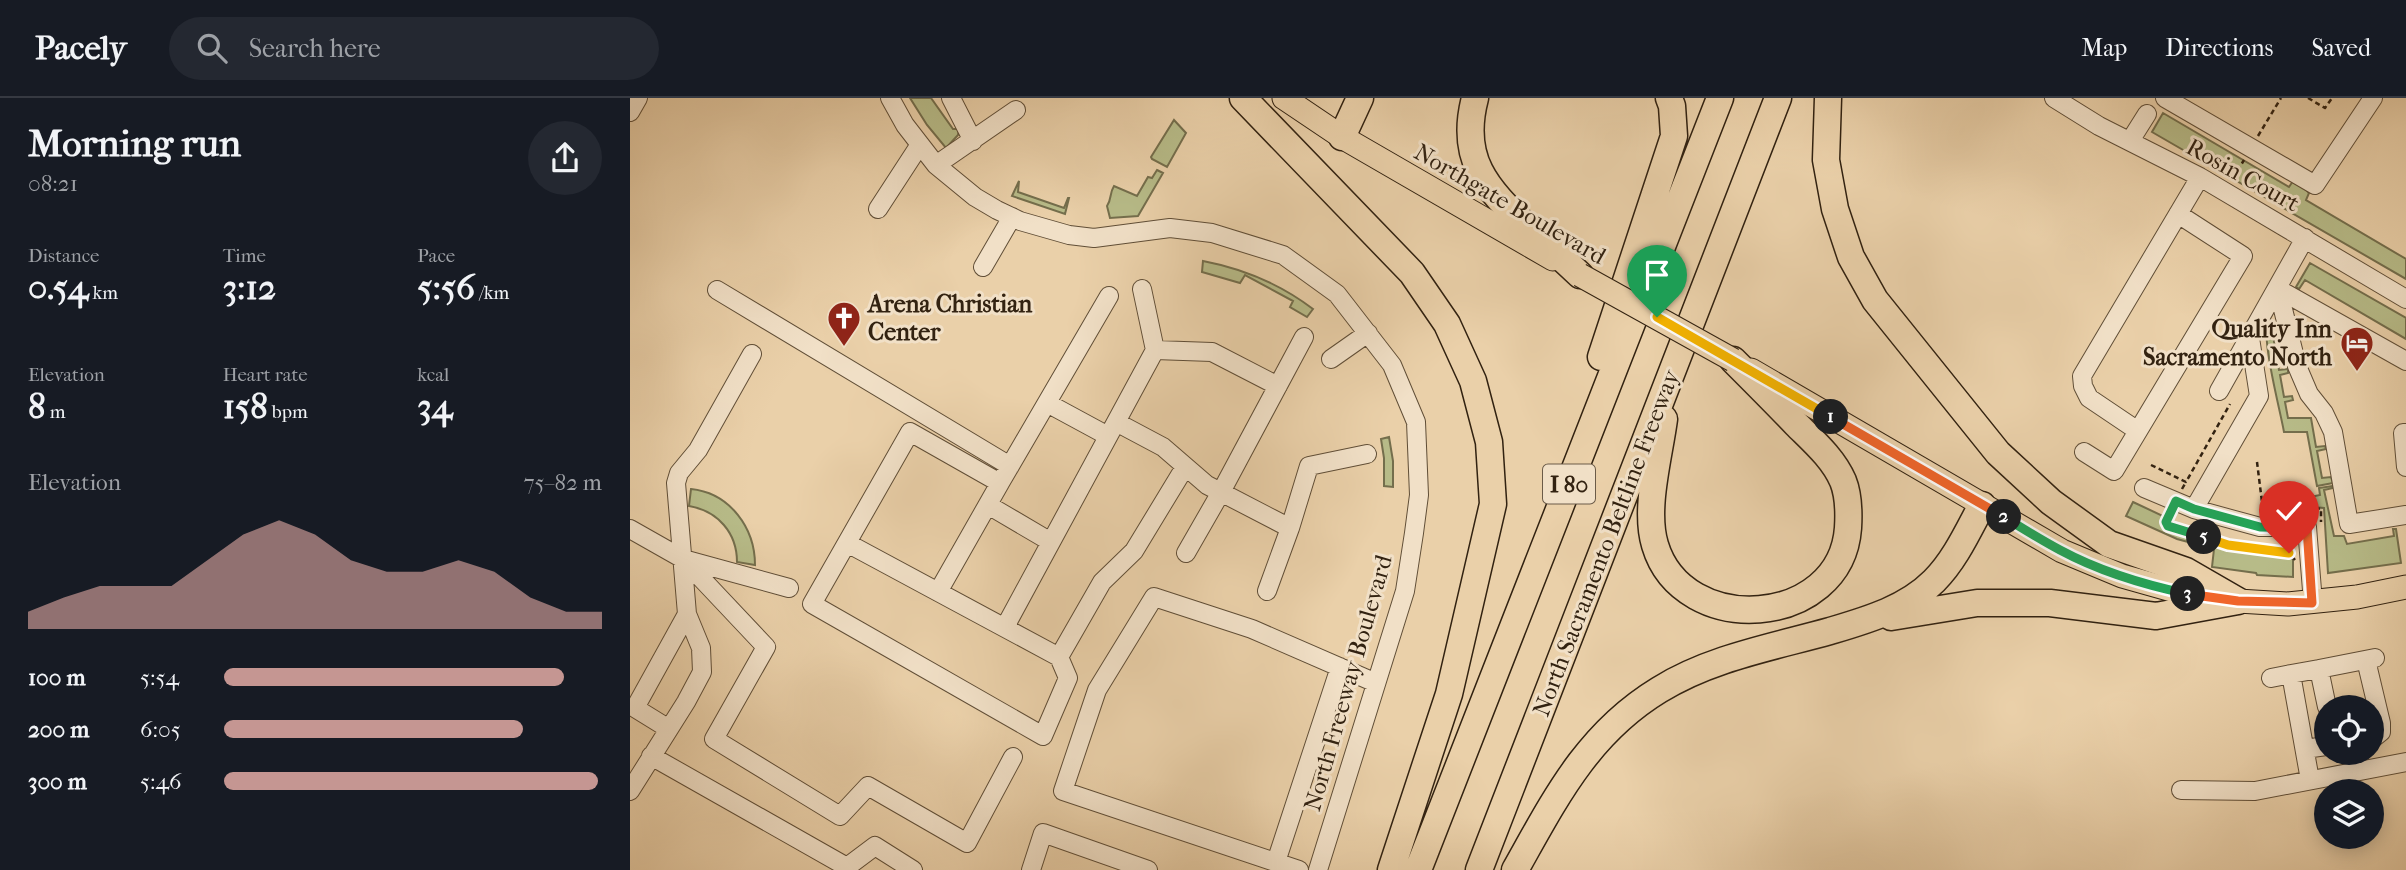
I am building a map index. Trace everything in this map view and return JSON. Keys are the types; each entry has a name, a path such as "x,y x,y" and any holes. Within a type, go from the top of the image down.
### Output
{"highway":[{"path":"1243,98 1412,273 1447,324 1473,381 1489,442 1493,504 1449,694 1391,870"},
{"path":"1342,137 1360,98"},
{"path":"1475,98 1469,119 1472,154 1486,185 1580,275"},
{"path":"1508,639 1674,136 1669,98"},
{"name":"I 80","path":"1418,870 1720,98"},
{"name":"North Sacramento Beltline Freeway","path":"1479,870 1778,98"},
{"path":"1828,98 1826,160 1835,209 1851,257 1875,300 1998,453 2051,502 2109,544 2186,571 2238,601"},
{"path":"1671,374 1650,513 1655,546 1672,576 1698,598 1730,609 1763,610 1792,603 1817,587 1836,565 1847,538 1849,509 1843,481 1827,456 1733,360"},
{"path":"1515,870 1583,757 1619,720 1660,689 1706,667 1861,622 1901,606 1934,581 1959,548 1982,505"},
{"path":"1861,622 1977,603 2050,603 2156,617 2238,601"}],"main road":[{"name":"Northgate Boulevard","path":"1284,98 1342,137 2062,551 2162,589 2238,601 2312,603 2406,587"}],"street":[{"path":"630,112 638,98"},
{"name":"North Freeway Boulevard","path":"890,98 919,146 936,165 975,197 1012,217 1044,229 1094,238 1170,228 1212,233 1283,256 1337,294 1392,365 1416,422 1419,495 1405,590 1318,870"},
{"path":"951,98 973,141"},
{"name":"Rosin Court","path":"2054,98 2099,126 2200,177 2406,299"},
{"path":"2165,98 2315,185 2373,98"},
{"path":"936,165 1016,110"},
{"path":"2130,141 2147,114"},
{"path":"878,209 919,146"},
{"path":"2138,431 2088,398 2082,376 2200,177"},
{"path":"2084,452 2114,471 2243,256 2178,214"},
{"path":"983,267 1012,217"},
{"path":"2224,397 2249,338 2305,238"},
{"path":"1005,627 1155,350 1142,289"},
{"path":"2278,289 2406,360"},
{"path":"2278,289 2297,366 2309,394 2324,413 2333,432 2349,524 2406,515"},
{"path":"716,290 1010,466"},
{"path":"938,592 1109,296"},
{"path":"1331,359 1368,333"},
{"path":"1186,553 1304,337"},
{"path":"2194,509 2259,396 2249,338"},
{"path":"1155,350 1212,352 1278,386"},
{"path":"633,782 669,729 702,672 701,648 687,614 676,483 679,473 698,450 752,354"},
{"path":"1047,402 1163,447 1207,485 1290,528"},
{"path":"847,543 1059,657 1068,678 1043,736 812,604 910,432 1000,483"},
{"path":"2406,433 2403,433 2406,467"},
{"path":"948,454 958,435"},
{"path":"1267,590 1309,466 1367,454"},
{"path":"1059,657 1101,582 1134,551 1185,467"},
{"path":"2144,488 2194,509 2260,527 2306,527 2312,603"},
{"path":"988,505 1051,542"},
{"path":"630,529 684,559 789,588"},
{"path":"684,559 766,647 714,739 840,816 868,786 967,843 1013,757"},
{"path":"1299,870 1063,791 1097,690 1154,597 1252,629 1376,683"},
{"path":"669,729 635,708 687,614"},
{"path":"2271,678 2371,659 2374,695"},
{"path":"1276,862 1340,667"},
{"path":"2319,669 2324,695"},
{"path":"2291,674 2310,780"},
{"path":"2305,749 2314,748"},
{"path":"651,756 847,867 874,846 913,870"},
{"path":"2181,790 2255,791 2406,762"},
{"path":"1031,870 1044,833 1148,870"}],"path":[{"path":"2308,98 2325,108 2332,98"},
{"path":"2224,397 2166,522 2168,526 2228,545 2289,553 2295,561 2295,569"},
{"path":"2257,462 2262,502 2320,509"},
{"path":"2151,465 2186,482"}],"green space":[{"path":"910,98 931,98 953,129 959,129 958,135 946,148 927,125"},
{"path":"2163,113 2289,187 2295,178 2309,193 2306,200 2406,259 2406,279 2152,132"},
{"path":"1174,120 1186,133 1167,167 1151,157"},
{"path":"1157,170 1163,173 1138,216 1110,218 1107,206 1114,186 1137,196 1148,177 1152,178"},
{"path":"1019,181 1018,192 1064,208 1069,198 1065,214 1012,196"},
{"path":"1203,261 1233,268 1261,279 1288,292 1313,309 1307,317 1290,307 1293,301 1245,275 1240,283 1202,272"},
{"path":"2310,263 2406,318 2406,339 2305,280 2299,289 2296,287"},
{"path":"2269,310 2277,311 2269,313 2279,370 2288,369 2288,373 2280,375 2284,397 2292,396 2293,400 2285,402 2288,418 2311,418 2316,447 2325,446 2326,449 2317,451 2322,478 2331,477 2333,483 2317,486 2307,432 2284,432 2268,352 2266,335"},
{"path":"1389,437 1393,487 1384,486 1381,439"},
{"path":"2333,486 2324,490 2334,536 2344,536 2347,544 2394,536 2393,529 2396,529 2401,563 2328,573 2324,508 2312,507 2310,497 2320,495 2319,488"},
{"path":"691,489 717,497 738,515 750,538 755,565 737,562 734,542 724,525 709,513 689,506"},
{"path":"2133,502 2165,517 2163,523 2167,527 2227,547 2289,555 2293,560 2293,577 2257,575 2212,567 2214,549 2177,539 2126,516"}],"place":[{"name":"Arena Christian Center","path":"844,348"},
{"name":"Quality Inn Sacramento North","path":"2357,373"}],"route":[{"path":"1657,317 2062,551 2122,576 2193,596 2288,604 2312,603 2306,527 2260,527 2194,509 2176,501 2166,522 2168,526 2228,545 2289,553"}]}
